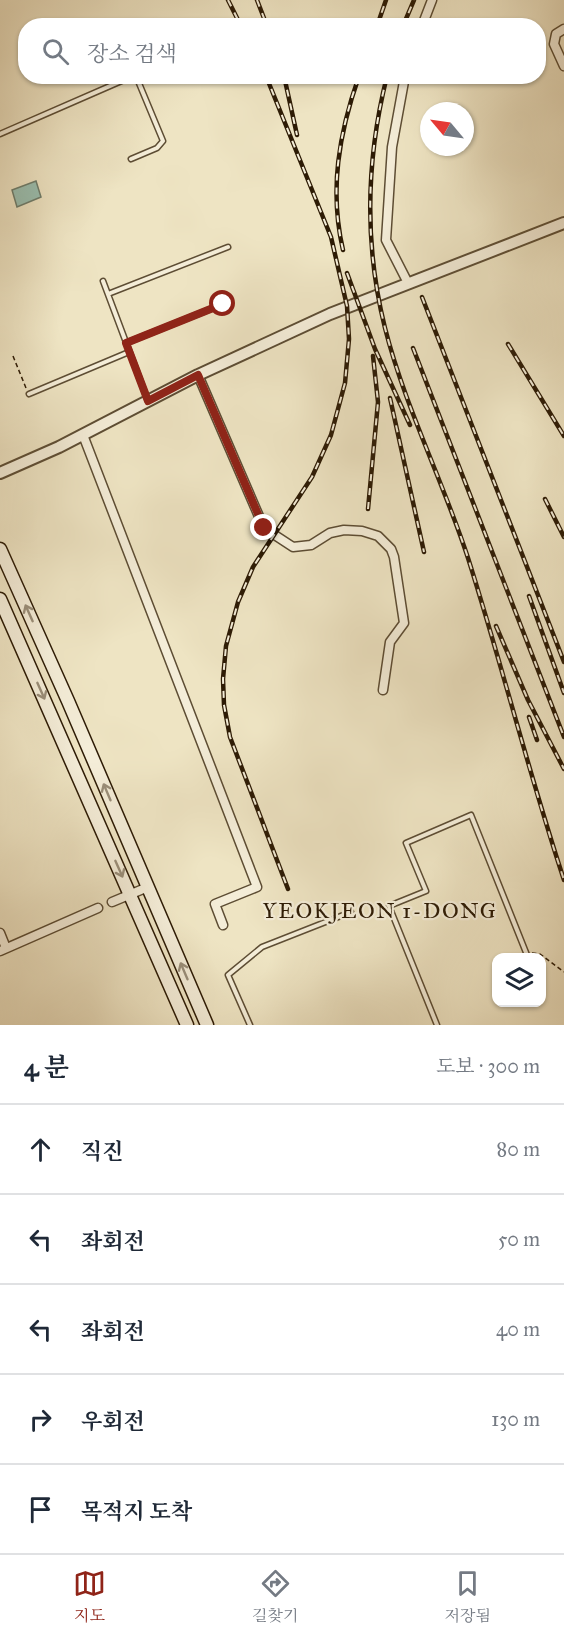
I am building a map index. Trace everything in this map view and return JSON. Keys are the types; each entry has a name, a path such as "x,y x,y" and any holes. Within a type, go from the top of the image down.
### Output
{"main road":[{"path":"0,549 207,1025"},
{"path":"0,599 187,1025"}],"street":[{"path":"425,18 432,0"},
{"path":"564,29 556,34 554,44 564,66"},
{"path":"404,84 392,147 386,240 408,283"},
{"path":"0,473 83,435 198,375 330,314 564,223"},
{"path":"198,375 264,528 293,547 312,545 330,533 344,530 362,531 378,536 391,549 404,623 390,642 382,690"},
{"path":"83,435 257,887 215,904 223,925"},
{"path":"111,902 147,886"},
{"path":"0,933 3,950 98,908"}],"lane":[{"path":"0,134 116,84"},
{"path":"131,159 157,148 163,141 138,84"},
{"path":"108,294 228,247"},
{"path":"103,280 148,401"},
{"path":"126,343 223,304"},
{"path":"29,394 129,352"},
{"path":"437,1025 389,906 426,891 406,843 471,815 526,953"},
{"path":"250,1025 228,975 262,947 351,912"}],"path":[{"path":"13,356 29,394"},
{"path":"546,958 564,972"}],"shaded area":[{"path":"36,181 41,197 17,207 12,190"}],"railway":[{"path":"228,0 237,18"},
{"path":"257,0 264,18"},
{"path":"380,18 386,0"},
{"path":"406,18 414,0"},
{"path":"269,84 331,237 347,306 349,339 345,383 331,435 312,477 253,567 238,602 226,646 223,679 224,705 230,737 288,889"},
{"path":"286,84 297,135"},
{"path":"343,250 337,206 338,162 341,140 356,84"},
{"path":"385,84 375,139 370,202 374,265 385,328 413,415 468,558 564,880"},
{"path":"347,273 375,349 410,425"},
{"path":"422,297 564,662"},
{"path":"508,344 564,436"},
{"path":"413,348 564,737"},
{"path":"368,509 378,402 373,356"},
{"path":"390,398 424,552"},
{"path":"545,499 564,537"},
{"path":"529,596 564,693"},
{"path":"496,626 528,700 564,769"},
{"path":"529,717 537,740"}],"district":[{"name":"YEOKJEON 1-DONG","path":"380,910"}],"route":[{"path":"223,304 126,343 148,401 198,375 264,528"}]}
